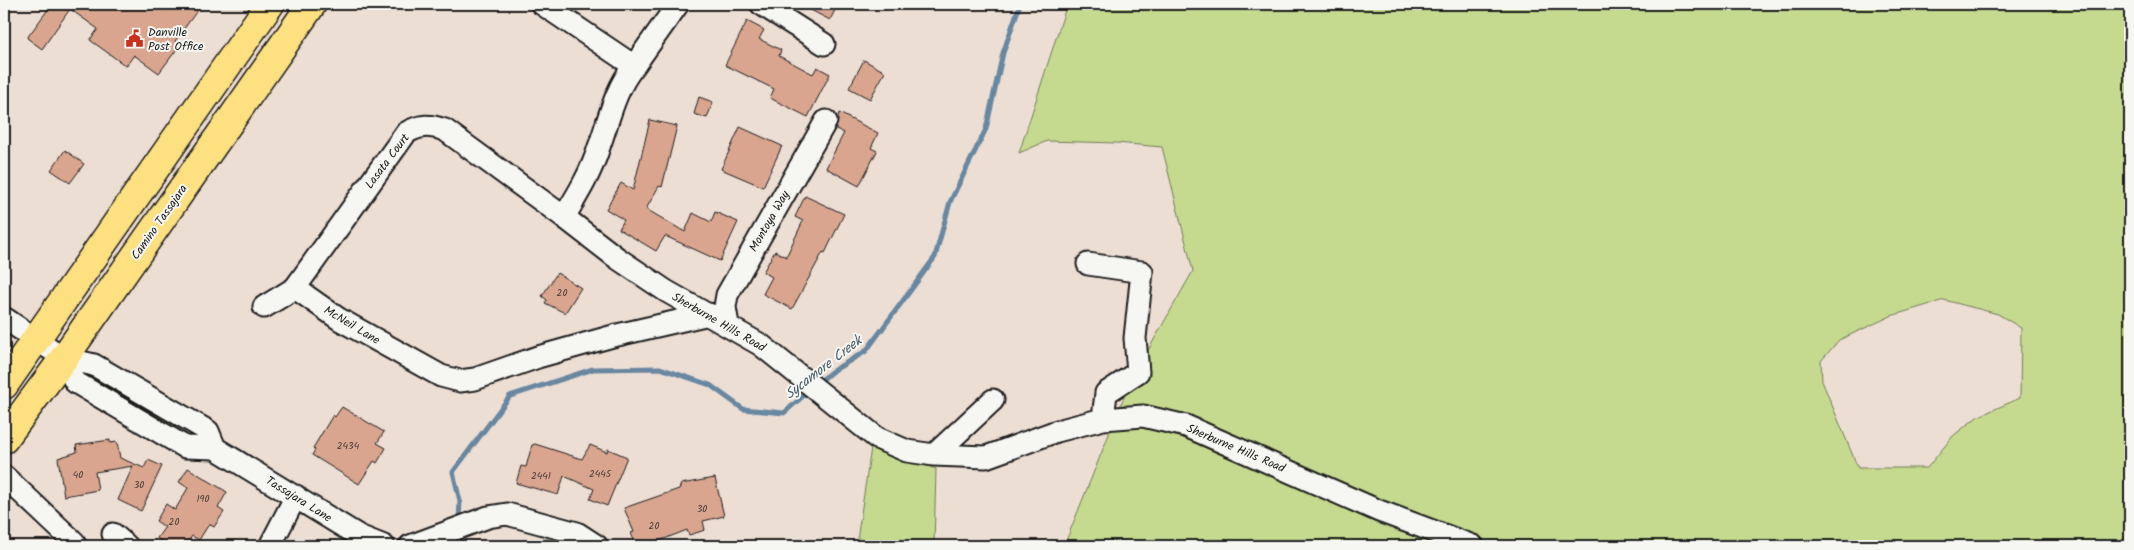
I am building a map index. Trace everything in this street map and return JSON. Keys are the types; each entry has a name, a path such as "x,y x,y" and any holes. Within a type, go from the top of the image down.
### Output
{"main road":[{"path":"4,385 270,4"},
{"name":"Camino Tassajara","path":"4,438 64,358 312,4"}],"street":[{"path":"542,4 634,66"},
{"path":"564,216 585,184 624,78 678,4"},
{"path":"761,4 824,44"},
{"name":"Montoya Way","path":"728,324 725,307 727,295 826,121"},
{"name":"Lasata Court","path":"264,307 296,288 406,133 416,126 428,125 445,130 564,216"},
{"name":"Sherburne Hills Road","path":"564,216 617,258 666,291 728,324 761,345 792,372 877,438 907,451 934,455 986,457 1057,431 1103,419 1143,416 1186,426 1380,511 1474,546"},
{"path":"1088,264 1142,272 1135,338 1138,372 1106,393 1103,419"},
{"name":"McNeil Lane","path":"296,288 339,319 442,376 460,381 475,379 538,357 613,336 709,314"},
{"name":"Tassajara Lane","path":"4,318 64,358 94,365 208,432 215,448 359,536 384,546"},
{"path":"934,455 993,400"},
{"path":"4,476 74,542 74,546"},
{"path":"270,546 296,496"},
{"path":"414,545 488,517 507,514 577,533 597,546"}],"green space":[{"path":"1067,4 2130,4 2130,546 1064,546 1130,382 1193,271 1162,147 1116,143 1047,141 1019,153","holes":["1944,300 1998,314 2021,328 2020,398 1977,417 1953,436 1927,468 1858,468 1822,381 1821,361 1839,340 1891,316"]},
{"path":"871,448 936,469 934,546 858,546 858,533"},
{"path":"547,539 558,546 512,546"}],"building":[{"name":"Danville Post Office","path":"52,4 202,4 175,41 180,45 159,73 134,55 126,66 90,40 98,29 70,9 42,49 27,38"},
{"path":"799,4 838,4 830,20"},
{"path":"747,21 764,30 759,39 781,50 779,56 813,74 817,67 830,74 808,117 770,98 774,89 725,65"},
{"path":"864,60 885,72 870,99 849,88"},
{"path":"699,97 713,102 707,118 694,114"},
{"path":"839,113 878,133 871,148 877,151 859,186 826,168 844,133 836,129"},
{"path":"650,120 677,126 662,187 659,186 646,209 685,232 693,213 711,222 715,212 738,222 720,261 665,236 656,251 619,229 624,220 606,209 621,183 633,190"},
{"path":"740,127 782,146 763,187 721,169"},
{"path":"65,150 84,164 70,183 51,170"},
{"path":"805,196 844,214 825,253 823,252 792,309 763,294 772,277 763,272 775,251 786,257 803,221 795,217"},
{"path":"557,273 581,288 565,313 545,303 547,300 542,296"},
{"path":"342,407 384,432 377,443 386,448 377,463 374,461 359,484 312,455 315,450 313,448 333,415 335,417"},
{"path":"110,440 110,443 117,442 120,458 144,468 148,460 162,466 141,511 118,500 133,466 95,472 98,490 64,496 58,458 77,452 76,445"},
{"path":"535,444 582,459 590,445 607,452 608,449 627,457 607,506 590,499 594,489 564,476 558,495 516,483 521,466 526,467 532,445"},
{"path":"188,468 227,492 218,508 224,512 214,527 209,524 199,540 192,536 185,546 168,546 157,538 165,527 156,521 166,504 175,510 188,488 179,482"},
{"path":"715,478 724,516 703,521 705,530 689,535 687,530 646,546 636,546 631,533 634,532 624,508 679,489 681,484"}],"waterway":[{"name":"Sycamore Creek","path":"817,384 831,372 866,351 935,257 950,202 986,129 1003,53 1020,4"},
{"name":"Sycamore Creek","path":"459,521 460,501 453,472 510,396 593,369 660,368 710,385 743,409 784,413 810,390"},
{"name":"Sycamore Creek","path":"459,534 459,546"}],"place":[{"name":"Danville Post Office","path":"134,39"}]}
